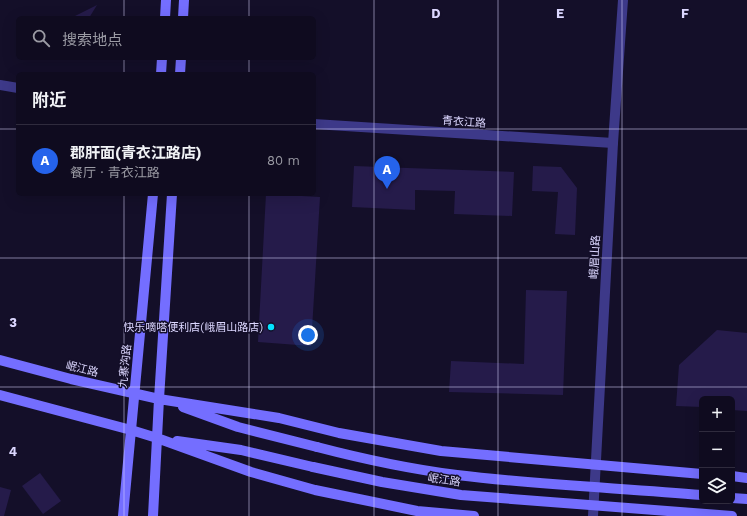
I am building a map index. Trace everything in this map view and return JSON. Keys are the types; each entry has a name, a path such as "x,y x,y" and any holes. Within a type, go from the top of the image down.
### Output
{"main road":[{"path":"165,16 166,0"},
{"path":"183,16 184,0"},
{"path":"161,72 162,60"},
{"path":"180,72 181,60"},
{"name":"九寨沟路","path":"123,516 153,196"},
{"path":"153,516 172,196"},
{"name":"岷江路","path":"0,360 134,394 279,418 339,433 441,450 699,474"},
{"name":"岷江路","path":"0,395 131,430 252,472 315,490 417,511 474,516"},
{"name":"岷江路","path":"159,399 238,427 364,459 457,475 501,480 699,495"},
{"name":"岷江路","path":"157,438 241,450 382,482 461,495 732,516"},
{"path":"735,476 747,478"},
{"path":"735,498 747,499"}],"street":[{"name":"峨眉山路","path":"593,516 613,143 623,0"},
{"path":"0,85 16,88"},
{"name":"青衣江路","path":"316,124 613,143"}],"building":[{"path":"97,5 90,16 75,16"},
{"path":"354,166 514,172 512,216 454,214 455,191 415,190 415,210 352,207"},
{"path":"533,166 561,167 577,188 575,235 555,234 558,192 532,191"},
{"path":"266,196 320,197 311,346 258,342"},
{"path":"526,290 567,291 563,395 449,392 451,361 524,364"},
{"path":"717,330 747,333 747,411 735,410 735,396 699,396 699,407 676,406 679,365"},
{"path":"40,473 61,501 43,514 22,486"},
{"path":"0,487 11,490 4,516 0,516"}],"place":[{"name":"郡肝面(青衣江路店)","path":"387,189"},
{"name":"快乐嘀嗒便利店(峨眉山路店)","path":"271,327"}]}
